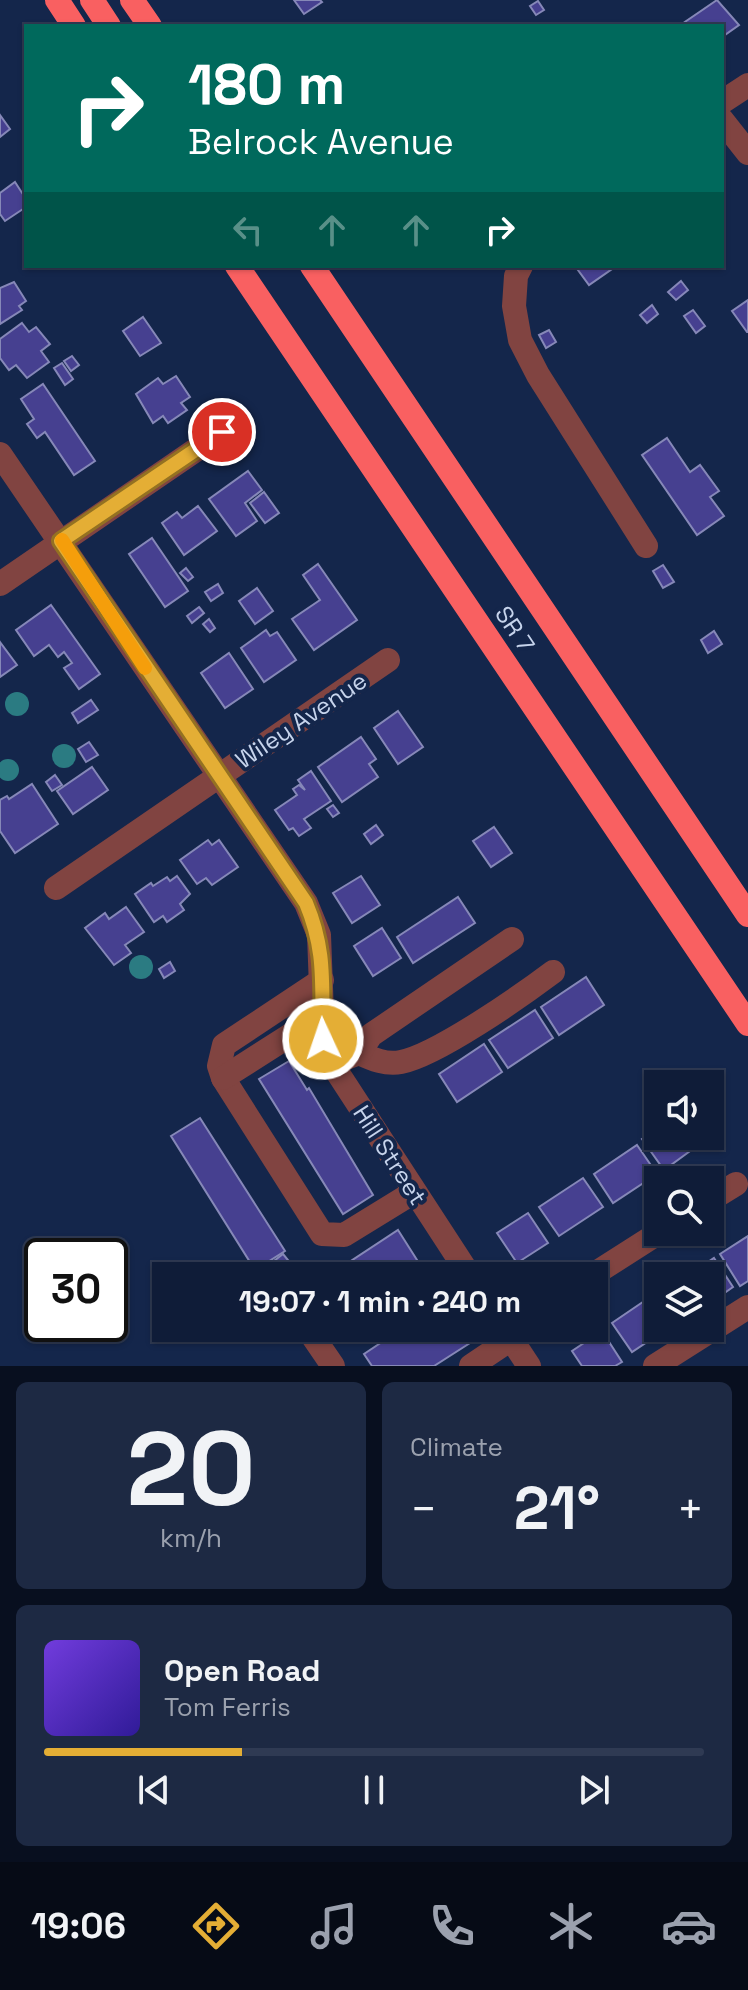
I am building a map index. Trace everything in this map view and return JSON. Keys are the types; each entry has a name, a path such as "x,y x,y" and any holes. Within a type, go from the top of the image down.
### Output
{"highway":[{"path":"57,0 73,24"},
{"path":"92,0 108,24"},
{"path":"132,0 149,24"},
{"name":"SR 7","path":"238,268 748,1024"},
{"name":"SR 7","path":"313,268 748,915"}],"street":[{"path":"724,101 748,85"},
{"path":"724,123 748,153"},
{"path":"520,268 516,276 514,306 520,340 538,375 646,546"},
{"path":"0,584 222,432"},
{"name":"Hill Street","path":"0,454 306,903 319,935 323,1039 332,1064 461,1262"},
{"name":"Wiley Avenue","path":"56,888 388,660"},
{"path":"332,1064 359,1053 371,1035 512,939"},
{"path":"359,1053 375,1060 398,1063 426,1054 553,972"},
{"path":"322,980 224,1045 219,1066 223,1078 322,1234 344,1235 414,1192"},
{"path":"223,1078 322,1015"},
{"path":"724,1191 736,1184"},
{"path":"608,1265 644,1242"},
{"path":"655,1366 748,1307"},
{"path":"317,1342 333,1366"},
{"path":"471,1366 496,1342"},
{"path":"514,1342 529,1366"}],"shaded area":[{"path":"17,692 26,695 29,704 26,713 17,716 8,713 5,704 8,695"},
{"path":"64,744 73,747 76,756 73,765 64,768 55,765 52,756 55,747"},
{"path":"8,759 18,766 16,778 8,781 0,778 0,762"},
{"path":"141,955 150,958 153,967 150,976 141,979 132,976 129,967 132,958"}],"building":[{"path":"294,0 320,0 322,2 304,14"},
{"path":"717,0 739,25 724,36 724,24 682,24"},
{"path":"538,1 544,10 536,15 530,6"},
{"path":"0,115 10,129 0,137"},
{"path":"15,182 24,196 24,208 5,221 0,214 0,193"},
{"path":"576,268 612,268 612,269 589,285"},
{"path":"681,281 688,290 676,300 668,292"},
{"path":"14,282 26,301 19,306 22,310 0,324 0,288"},
{"path":"748,300 748,332 747,332 732,311"},
{"path":"652,305 658,314 647,323 640,315"},
{"path":"693,310 705,326 696,333 684,316"},
{"path":"143,317 161,343 140,356 123,331"},
{"path":"22,323 29,332 36,327 50,344 41,351 49,362 27,378 16,365 9,370 0,358 0,339"},
{"path":"549,330 556,342 546,348 539,335"},
{"path":"72,356 79,365 71,371 64,361"},
{"path":"62,363 73,379 65,385 54,368"},
{"path":"176,376 190,397 181,403 187,410 168,423 163,416 153,423 136,394 158,378 163,384"},
{"path":"43,384 95,461 74,475 45,432 37,438 27,424 34,419 21,399"},
{"path":"667,438 690,472 700,465 719,491 710,497 724,516 697,535 642,455"},
{"path":"248,471 262,490 245,503 257,521 236,536 209,499"},
{"path":"264,492 279,513 265,523 250,503"},
{"path":"198,506 217,531 184,555 162,523 177,512 182,518"},
{"path":"152,538 188,591 165,607 129,554"},
{"path":"318,564 357,620 314,650 292,619 320,600 303,575"},
{"path":"663,565 674,582 663,588 653,571"},
{"path":"186,568 193,577 188,581 180,573"},
{"path":"218,584 223,593 211,601 205,592"},
{"path":"257,588 273,611 255,624 239,601"},
{"path":"51,605 100,674 79,689 64,668 72,663 64,652 58,657 49,645 34,656 16,630"},
{"path":"199,607 204,613 192,623 187,616"},
{"path":"209,619 215,628 210,632 203,624"},
{"path":"266,630 270,636 277,632 296,660 264,682 241,648"},
{"path":"714,631 722,644 708,653 701,640"},
{"path":"0,642 17,665 0,677"},
{"path":"229,653 253,689 225,708 201,673"},
{"path":"91,700 98,710 78,723 72,713"},
{"path":"398,711 423,747 398,764 374,728"},
{"path":"361,737 376,759 369,764 378,777 342,802 318,767"},
{"path":"89,742 98,755 86,762 78,749"},
{"path":"92,767 108,790 73,814 57,791"},
{"path":"311,771 331,801 304,819 311,828 299,836 293,828 289,830 275,810 297,795 293,789 299,785 305,790 298,780"},
{"path":"55,775 62,785 52,791 46,782"},
{"path":"32,784 58,824 15,853 0,831 0,800 7,796 9,799"},
{"path":"333,805 339,813 333,817 327,809"},
{"path":"376,825 383,835 371,844 364,834"},
{"path":"494,827 512,853 491,867 473,841"},
{"path":"208,840 212,845 219,840 238,867 212,885 206,878 197,884 180,860"},
{"path":"177,876 190,894 180,904 184,910 167,922 163,916 154,922 135,894 151,883 153,886 167,877 170,881"},
{"path":"361,876 380,905 352,923 333,893"},
{"path":"458,897 475,923 413,963 397,937"},
{"path":"126,907 144,932 125,945 131,953 114,965 85,928 105,913 109,919"},
{"path":"382,928 401,958 373,976 354,946"},
{"path":"170,962 175,971 164,978 159,969"},
{"path":"586,977 604,1005 559,1035 541,1007"},
{"path":"535,1010 553,1038 508,1068 489,1040"},
{"path":"484,1044 502,1072 457,1102 439,1074"},
{"path":"289,1061 307,1090 309,1088 373,1195 343,1214 259,1079"},
{"path":"200,1118 285,1251 268,1262 250,1262 171,1136"},
{"path":"637,1145 651,1166 644,1166 644,1183 613,1203 594,1174"},
{"path":"650,1150 692,1150 670,1166 661,1166"},
{"path":"583,1178 603,1207 559,1236 539,1207"},
{"path":"528,1213 548,1243 516,1262 497,1233"},
{"path":"398,1230 418,1262 349,1262"},
{"path":"748,1236 748,1281 740,1286 720,1254"},
{"path":"283,1254 288,1260 285,1262 274,1261"},
{"path":"724,1273 733,1287 724,1293"},
{"path":"644,1301 644,1342 647,1342 632,1352 612,1323"},
{"path":"608,1340 622,1362 615,1366 582,1366 572,1351 586,1342"},
{"path":"382,1342 470,1343 434,1366 372,1366 364,1354"}],"slow traffic":[{"path":"62,540 145,668"}],"route":[{"path":"222,432 61,541 306,903 322,951 323,1039"}]}
